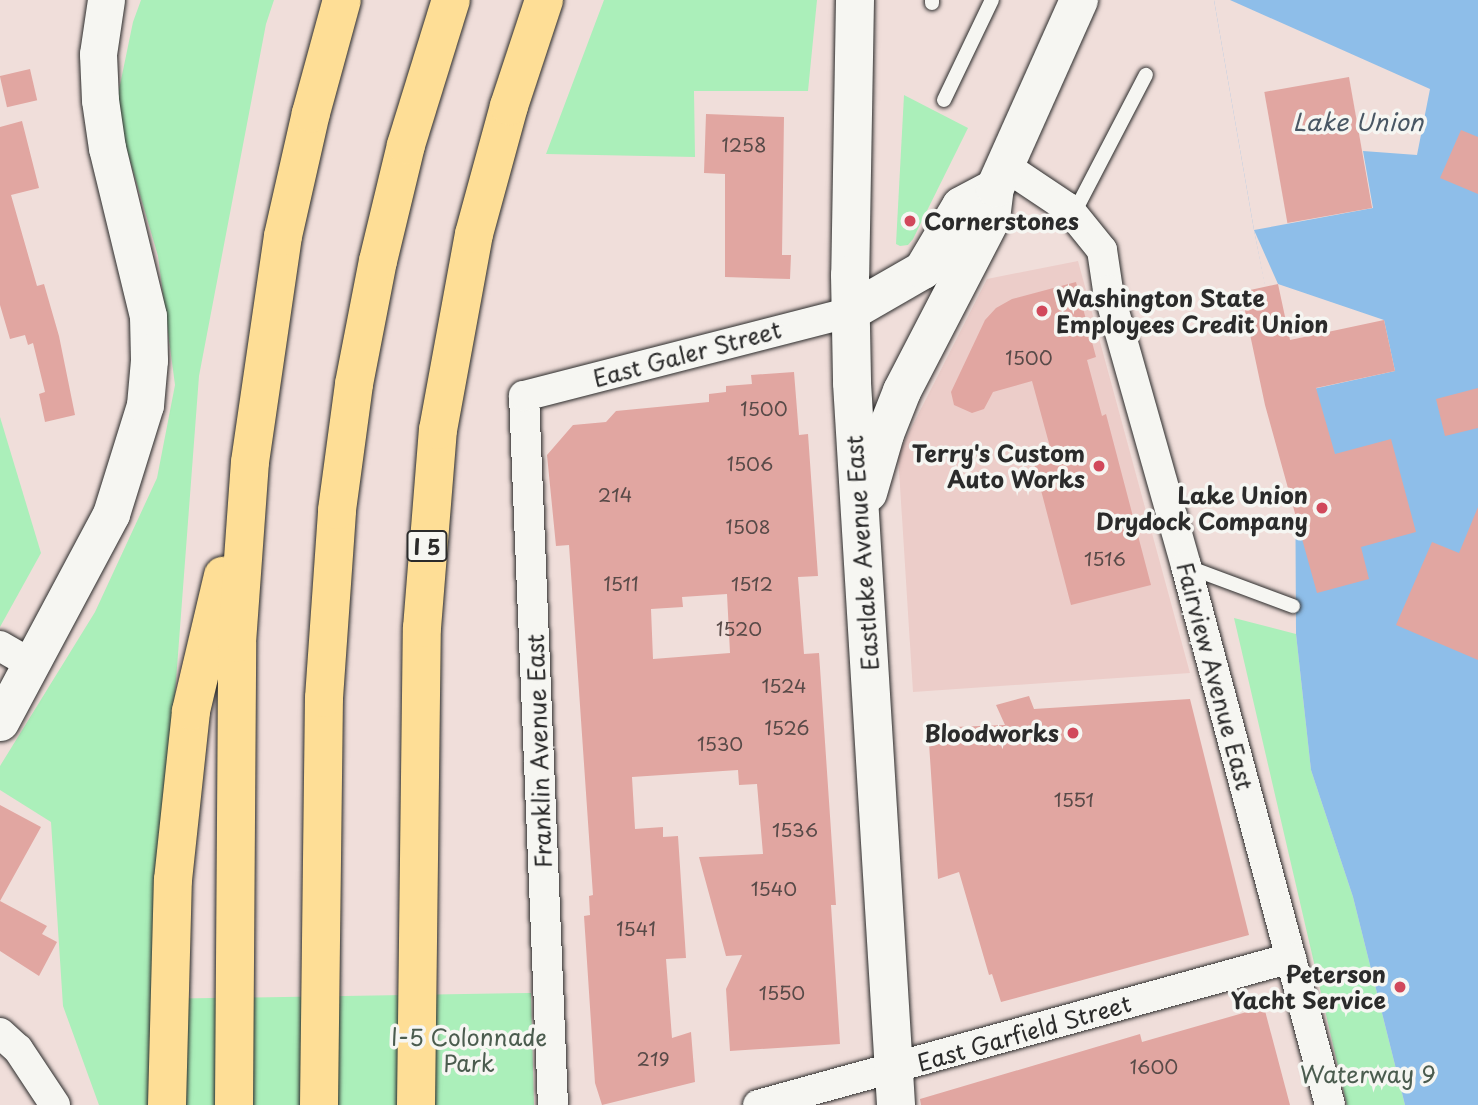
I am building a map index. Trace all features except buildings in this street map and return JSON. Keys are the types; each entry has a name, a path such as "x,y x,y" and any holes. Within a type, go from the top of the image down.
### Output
{"highway":[{"path":"233,1105 237,643 250,462 272,299 303,145 342,0"},
{"path":"319,1105 324,698 331,572 354,384 393,197 451,0"},
{"name":"I 5","path":"416,1105 422,628 437,443 451,351 474,234 509,106 544,0"},
{"path":"167,1105 173,880 191,711 250,462"}],"main road":[{"name":"Eastlake Avenue East","path":"855,0 850,312 896,1087"},
{"path":"861,525 881,446 902,391 991,219 1000,177 1079,0"},
{"path":"850,312 923,270 961,206 1000,177"}],"street":[{"path":"0,722 15,655 111,514 145,405 149,359 148,316 107,148 100,100 98,54 106,0"},
{"name":"Fairview Avenue East","path":"1000,177 1068,208 1102,250 1108,289 1186,566 1330,1105"},
{"name":"East Galer Street","path":"524,397 850,312"},
{"name":"Franklin Avenue East","path":"524,397 553,1105"},
{"name":"East Garfield Street","path":"769,1104 896,1087 1291,958"},
{"path":"0,1033 18,1049 55,1105"}],"lane":[{"path":"944,100 992,0"},
{"path":"1073,215 1146,75"},
{"path":"1186,566 1293,606"}],"shaded area":[{"path":"1078,261 1190,673 913,692 898,454 987,279"}],"green space":[{"name":"I-5 Colonnade Park","path":"141,0 274,0 266,24 199,376 152,999 531,993 534,1105 99,1105 63,1006 51,822 0,790 0,766 95,612 157,478 175,385 158,256 115,109 133,22"},
{"path":"604,0 817,0 808,91 694,91 695,157 546,154"},
{"path":"904,95 968,128 913,239 908,245 900,246 896,244"},
{"path":"0,417 41,553 0,627"},
{"name":"Waterway 9","path":"1234,618 1296,634 1311,770 1353,897 1405,1105 1347,1105"}],"water":[{"name":"Lake Union","path":"1214,0 1478,0 1478,1105 1405,1105 1353,897 1311,770 1296,634 1295,433 1254,230"}],"pier":[{"path":"1214,0 1230,0 1430,89 1417,155 1363,151 1373,208 1254,230"},
{"path":"1254,230 1278,284 1384,320 1395,371 1286,395"}],"place":[{"name":"Cornerstones","path":"910,221"},
{"name":"Washington State Employees Credit Union","path":"1042,311"},
{"name":"Terry's Custom Auto Works","path":"1099,466"},
{"name":"Lake Union Drydock Company","path":"1322,508"},
{"name":"Bloodworks","path":"1073,733"},
{"name":"Peterson Yacht Service","path":"1400,987"}]}
